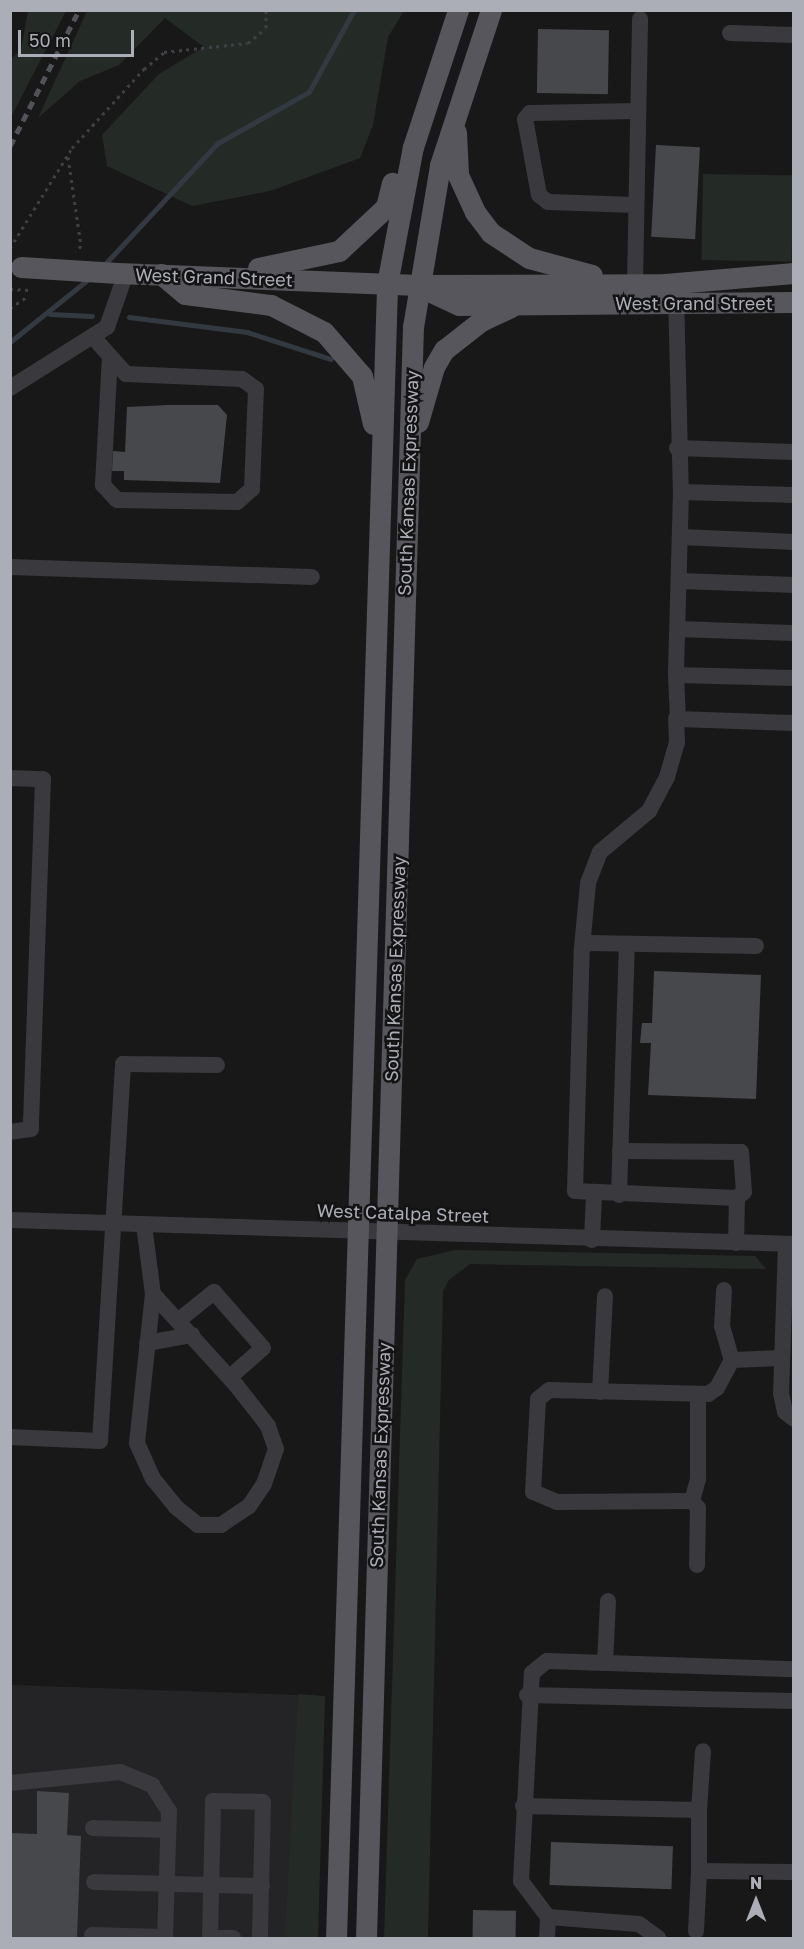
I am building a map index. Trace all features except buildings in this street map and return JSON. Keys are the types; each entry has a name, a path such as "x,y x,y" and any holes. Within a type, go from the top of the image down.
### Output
{"main road":[{"name":"South Kansas Expressway","path":"336,1938 379,464 387,284 406,175 429,91 459,10"},
{"name":"South Kansas Expressway","path":"366,1938 409,455 418,285 433,193 463,84 491,10"},
{"path":"463,84 456,162 484,225 529,258 628,283"},
{"path":"161,274 247,270 339,251 386,207 404,132 429,91"},
{"name":"West Grand Street","path":"16,267 418,285 676,283 794,273"},
{"path":"161,274 185,294 271,305 324,332 362,376 379,464"},
{"name":"West Grand Street","path":"418,285 459,304 794,302"},
{"path":"409,455 434,367 444,350 481,321 517,303"}],"street":[{"path":"628,283 636,205 640,19"},
{"path":"730,33 794,35"},
{"path":"636,205 548,202 538,195 525,119 530,113 638,111"},
{"path":"10,388 94,338 107,327 122,273"},
{"path":"620,1151 741,1152 744,1192 736,1198 594,1194 574,1187 582,947 588,883 600,852 649,811 667,777 677,743 676,675 681,492 677,448 676,283"},
{"path":"94,338 126,374 242,379 256,389 252,489 237,502 117,500 103,484 102,460 110,357"},
{"path":"677,448 794,452"},
{"path":"681,492 794,495"},
{"path":"681,537 794,542"},
{"path":"10,567 312,577"},
{"path":"680,581 794,585"},
{"path":"678,629 794,633"},
{"path":"676,675 794,678"},
{"path":"676,718 794,723"},
{"path":"10,778 43,778 31,1128 10,1132"},
{"path":"582,947 627,944 756,946"},
{"path":"619,1194 627,944"},
{"path":"10,1437 100,1441 116,1224 123,1064 217,1065"},
{"path":"592,1240 594,1194"},
{"path":"736,1198 736,1243"},
{"name":"West Catalpa Street","path":"10,1220 592,1240 790,1244"},
{"path":"144,1225 153,1294 137,1443 153,1479 198,1525 221,1525 249,1506 264,1484 276,1449 268,1426 230,1377 153,1294"},
{"path":"790,1244 782,1358 783,1403 794,1419"},
{"path":"697,1565 698,1508 692,1501 557,1502 533,1492 538,1399 549,1390 698,1394 717,1388 732,1360 722,1326 724,1290"},
{"path":"179,1320 214,1292 263,1348 230,1377"},
{"path":"600,1392 605,1296"},
{"path":"147,1343 192,1335"},
{"path":"732,1360 782,1358"},
{"path":"692,1501 698,1479 698,1394"},
{"path":"605,1663 608,1601"},
{"path":"547,1938 548,1917 521,1881 527,1695 532,1673 547,1660 794,1670"},
{"path":"527,1695 794,1701"},
{"path":"696,1931 703,1751"},
{"path":"10,1783 120,1772 140,1777 162,1797 168,1830 165,1938 92,1935"},
{"path":"233,1938 210,1938 213,1801 263,1802 260,1938"},
{"path":"524,1806 699,1810"},
{"path":"93,1828 168,1830"},
{"path":"699,1871 794,1872"},
{"path":"94,1882 262,1886"},
{"path":"548,1917 639,1924 658,1938"}],"path":[{"path":"10,248 68,155 114,99 164,52 248,43 266,28 266,10"},
{"path":"68,155 81,246 69,260"},
{"path":"10,289 29,290"},
{"path":"10,308 27,297"}],"shaded area":[{"path":"87,10 404,11 388,37 373,125 360,158 270,191 192,206 107,166 102,135 159,74 204,47 165,18 119,65 80,81 38,118"},
{"path":"28,11 66,11 11,117 11,59 21,50"},
{"path":"703,174 793,176 791,262 701,260"},
{"path":"455,1250 755,1256 766,1269 470,1264 449,1280 443,1291 428,1938 384,1938 405,1280 417,1259"},
{"path":"11,1685 298,1695 289,1938 10,1938"},
{"path":"298,1694 325,1696 318,1938 285,1938"}],"waterway":[{"path":"105,264 218,143 309,92 354,10"},
{"path":"10,342 90,278"},
{"path":"50,314 92,316"},
{"path":"129,317 247,332 331,359"}],"railway":[{"path":"10,146 79,10"}]}
